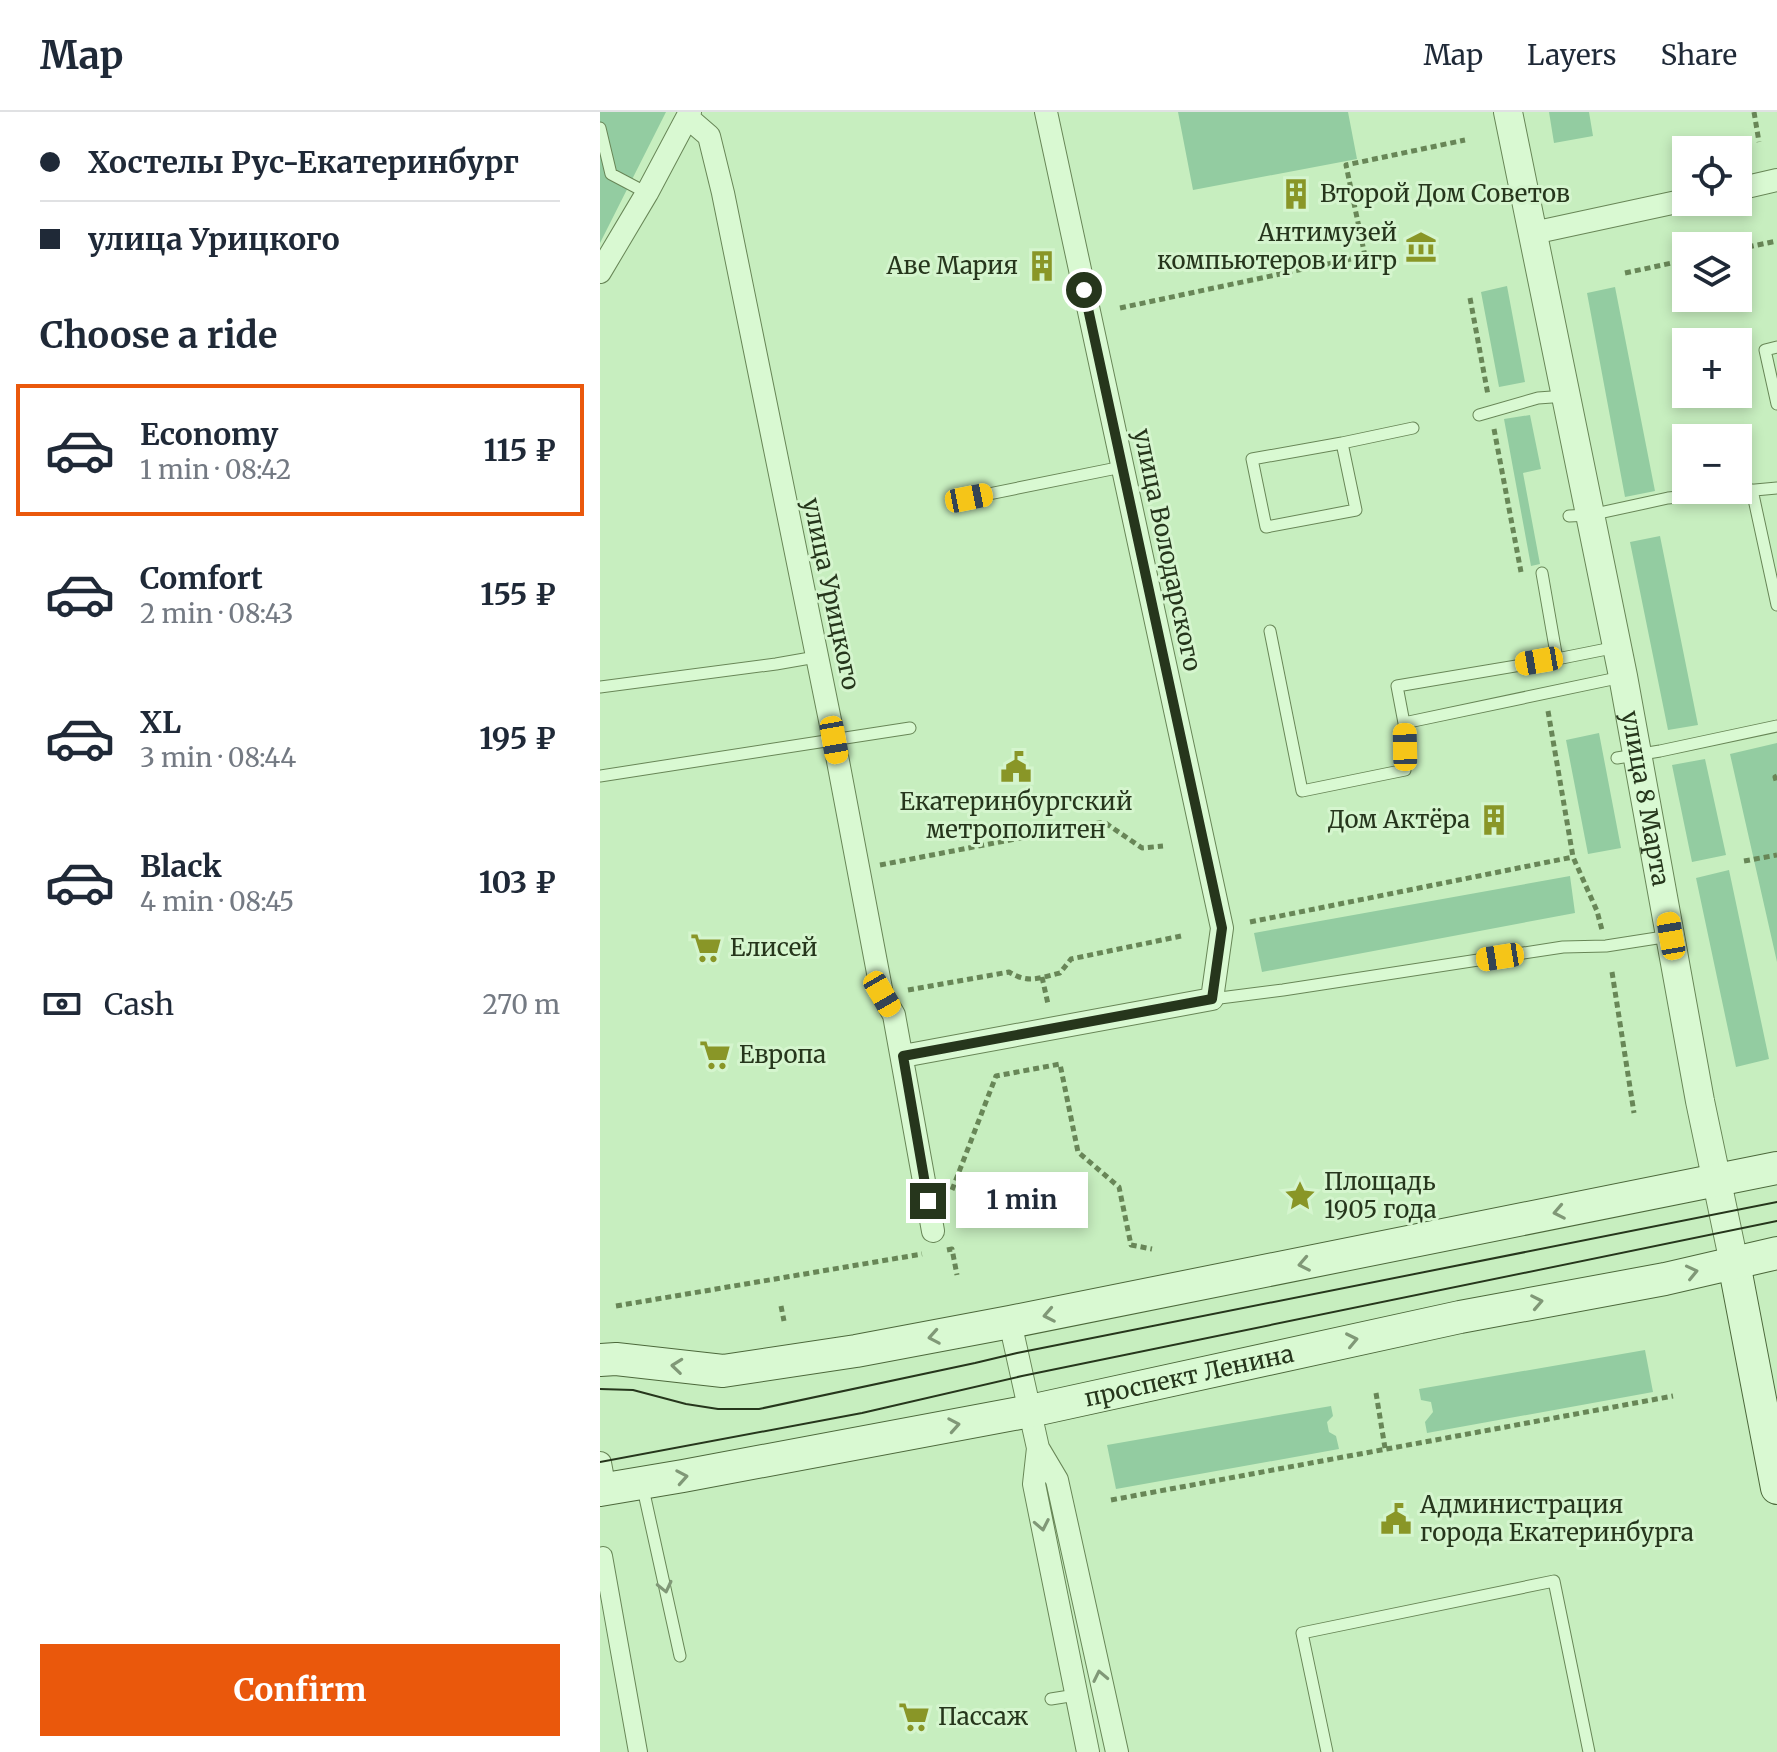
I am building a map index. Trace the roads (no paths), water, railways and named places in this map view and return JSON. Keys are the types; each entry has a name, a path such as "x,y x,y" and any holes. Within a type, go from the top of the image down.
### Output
{"main road":[{"path":"600,1360 616,1359 723,1371 856,1351 1777,1168"},
{"name":"проспект Ленина","path":"602,1481 642,1484 1030,1411 1460,1317 1665,1279 1777,1253"},
{"name":"улица 8 Марта","path":"1734,1263 1777,1488"}],"street":[{"name":"улица Володарского","path":"1046,112 1222,928 1212,999"},
{"name":"улица 8 Марта","path":"1508,112 1566,396 1580,515 1623,676 1627,757 1671,936 1697,1086 1734,1263"},
{"path":"600,272 689,115"},
{"name":"улица Урицкого","path":"689,115 709,136 729,224 834,740 882,994 894,1015 941,1233"},
{"path":"1752,186 1777,180"},
{"path":"1533,233 1672,203"},
{"path":"903,1056 1212,999"},
{"path":"1010,1322 1038,1448 1057,1480 1117,1752"},
{"path":"1038,1448 1034,1484 1088,1752"},
{"path":"603,1556 638,1752"}],"lane":[{"path":"600,128 611,174 647,193"},
{"path":"1777,347 1765,350 1777,404"},
{"path":"1479,415 1538,398 1566,396"},
{"path":"1342,443 1356,510 1266,527 1252,459 1413,428"},
{"path":"969,498 1122,467"},
{"path":"1777,488 1752,490 1777,605"},
{"path":"1580,515 1672,498"},
{"path":"1542,573 1557,659"},
{"path":"1270,631 1302,791 1405,770 1404,723 1397,686 1617,647"},
{"path":"600,687 816,657"},
{"path":"1404,723 1623,676"},
{"path":"1627,757 1777,726"},
{"path":"600,776 910,728"},
{"path":"1212,999 1563,947 1606,946 1671,936"},
{"path":"642,1484 680,1656"},
{"path":"1327,1752 1302,1633 1554,1581 1589,1752"},
{"path":"1051,1699 1076,1695"}],"tram line":[{"path":"600,1389 633,1390 718,1409 759,1409 1017,1353 1777,1202"},
{"path":"600,1462 862,1413 1022,1376 1777,1221"}],"place":[{"name":"Второй Дом Советов","path":"1296,194"},
{"name":"Антимузей компьютеров и игр","path":"1421,247"},
{"name":"Аве Мария","path":"1042,266"},
{"name":"Екатеринбургский метрополитен","path":"1016,767"},
{"name":"Дом Актёра","path":"1494,820"},
{"name":"Елисей","path":"706,948"},
{"name":"Европа","path":"715,1055"},
{"name":"Площадь 1905 года","path":"1300,1196"},
{"name":"Администрация города Екатеринбурга","path":"1396,1519"},
{"name":"Пассаж","path":"914,1717"}]}
